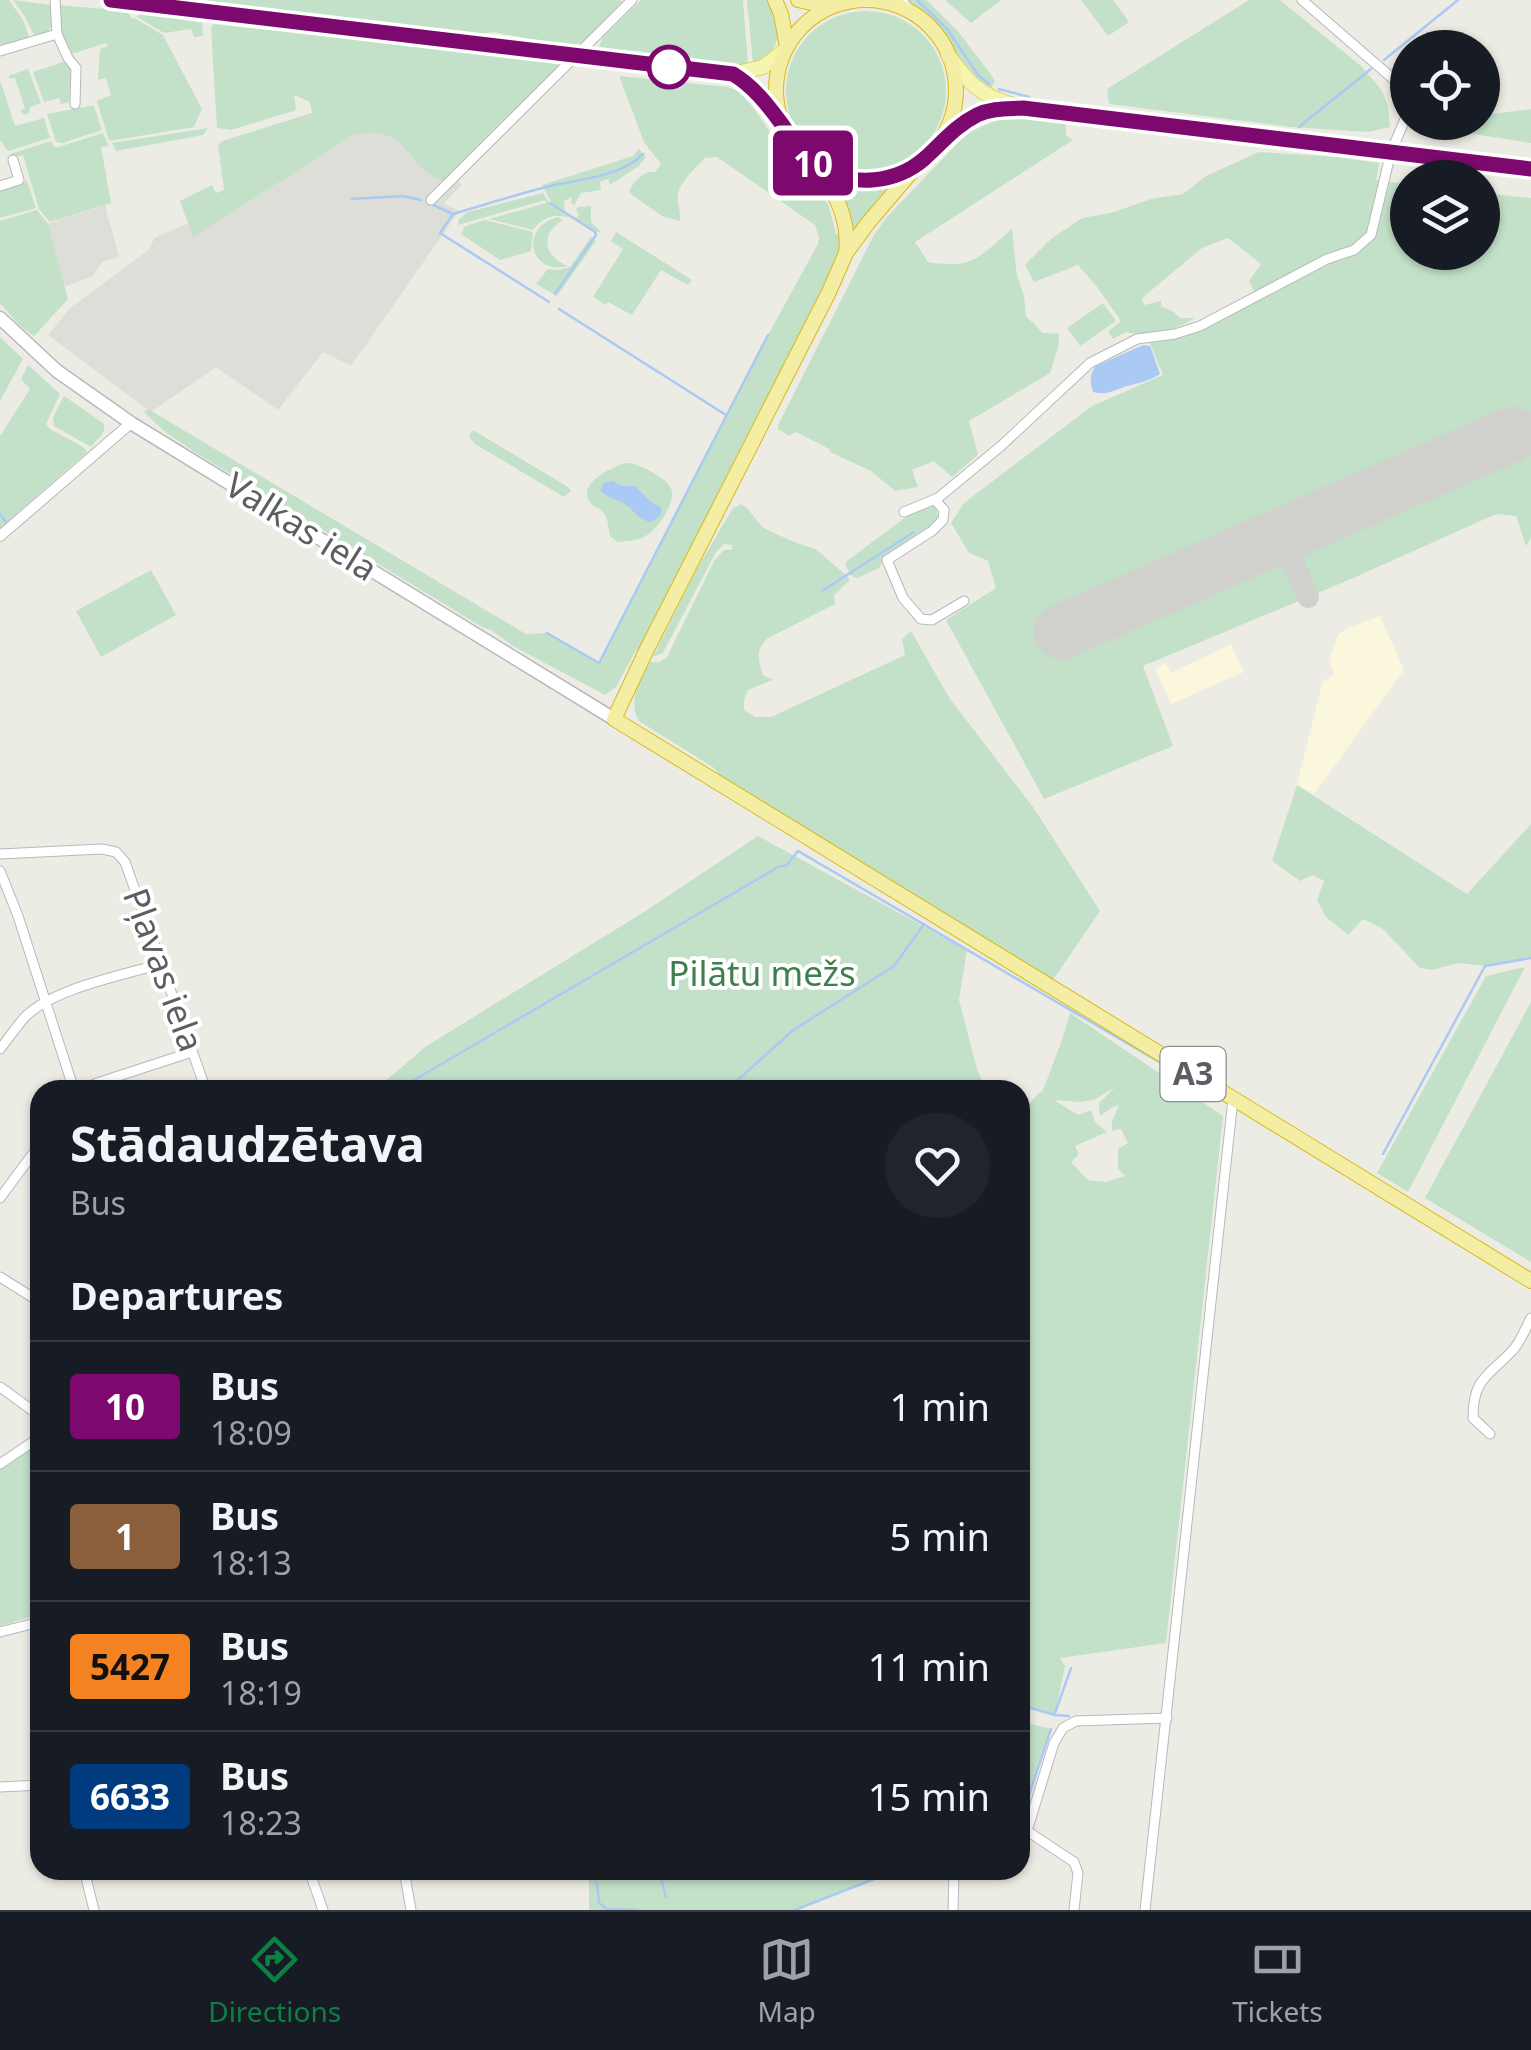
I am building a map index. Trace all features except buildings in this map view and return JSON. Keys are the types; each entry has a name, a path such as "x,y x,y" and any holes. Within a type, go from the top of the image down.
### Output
{"highway":[{"path":"775,0 787,48"},
{"path":"614,719 846,254 876,213 940,142 951,118 955,80 948,54 936,34 904,6 798,0"},
{"path":"846,2 817,15 787,48 776,95 783,126 795,146 822,169 844,178 878,180 900,174 920,162"},
{"path":"822,169 844,220 846,254"},
{"name":"A3","path":"614,719 1531,1281"}],"main road":[{"path":"110,0 733,74 763,67 787,48"},
{"path":"948,54 979,90 1023,108"},
{"path":"733,74 749,84 783,126"},
{"path":"940,142 980,114 1023,108 1531,168"},
{"name":"Valkas iela","path":"0,318 56,371 131,423 614,719"}],"street":[{"path":"55,0 57,34 76,68 75,104"},
{"path":"431,200 632,0"},
{"path":"904,512 935,500 1002,446 1090,363 1137,339 1200,326 1327,259 1354,250 1371,235 1392,152 1406,117 1404,92 1302,0"},
{"path":"0,51 57,34"},
{"path":"0,186 18,180 12,160"},
{"path":"0,536 131,423"},
{"path":"935,500 944,510 943,520 886,560 903,598 921,619 932,620 964,601"},
{"name":"Pļavas iela","path":"0,854 82,849 116,852 125,862 202,1080"},
{"path":"0,871 71,1080"},
{"path":"0,1050 26,1016 46,1001 160,964"},
{"path":"106,1080 192,1052"},
{"path":"1145,1910 1233,1099"},
{"path":"0,1198 30,1157"},
{"path":"0,1175 10,1182"},
{"path":"0,1277 30,1296"},
{"path":"1490,1434 1473,1418 1473,1397 1482,1380 1514,1350 1531,1318"},
{"path":"0,1387 30,1409"},
{"path":"0,1464 30,1444"},
{"path":"0,1632 30,1624"},
{"path":"1030,1812 1063,1728 1076,1722 1166,1718"},
{"path":"0,1787 30,1786"},
{"path":"1030,1836 1074,1862 1078,1872 1074,1910"},
{"path":"86,1880 94,1910"},
{"path":"312,1880 322,1910"},
{"path":"406,1880 411,1910"},
{"path":"953,1910 954,1880"}],"shaded area":[{"path":"373,115 462,185 444,203 459,211 351,366 323,352 278,410 216,367 151,412 48,335 70,308 150,249 154,238 232,205"},
{"path":"105,205 119,257 102,262 93,276 56,290 38,227"},
{"path":"1380,616 1404,670 1314,794 1297,785 1323,681 1334,675 1329,661 1338,635"},
{"path":"1231,644 1244,672 1171,704 1155,669 1166,663 1171,673"}],"green space":[{"path":"0,0 9,0 29,37 0,46"},
{"path":"13,0 50,5 49,29 35,37"},
{"path":"110,0 622,2 583,42 569,47 494,32 442,33 288,13 288,21"},
{"path":"641,0 743,0 748,65 737,67 601,51 603,37"},
{"path":"747,0 767,0 777,28 776,44 753,63"},
{"path":"909,0 926,0 957,30 995,81 990,91 965,68 936,23"},
{"path":"945,0 1001,0 971,23"},
{"path":"1081,0 1113,0 1129,22 1108,36"},
{"path":"1249,0 1280,0 1361,66 1381,89 1390,127 1368,132 1291,127 1109,104 1107,89"},
{"path":"58,5 128,11 131,18 163,35 202,109 194,127 109,141 97,101 111,95 106,78 98,80 100,49 108,46 106,43 69,55 61,40"},
{"path":"866,11 897,17 923,34 940,60 946,91 940,122 923,148 897,165 866,171 835,165 809,148 792,122 786,91 792,60 809,34 835,17"},
{"path":"140,13 202,23 203,36 194,37 191,29 164,33 137,17"},
{"path":"213,24 531,59 559,64 559,70 446,182 432,176 387,135 353,135 193,237 180,201 212,185 216,193 224,190 218,145 312,113 310,102 294,95 296,110 231,130 217,128"},
{"path":"66,61 71,67 69,102 61,104 59,98 44,102 33,72"},
{"path":"28,69 41,103 30,107 24,115 15,78 8,76"},
{"path":"619,76 738,91 828,204 836,234 840,235 838,254 827,281 641,649 636,650 616,687 605,695 513,646 193,451 144,412 148,409 526,634 547,633 599,663 819,237 815,225 717,157 705,158 682,184 678,194 680,221 662,216 632,195 629,192 636,181 655,172 661,164 644,142"},
{"path":"0,80 15,126 44,118 50,138 8,151 0,140"},
{"path":"94,106 102,130 56,142 47,114"},
{"path":"1531,109 1531,143 1500,138 1500,113"},
{"path":"991,116 1066,120 1066,135 1073,140 915,242 928,262 956,264 983,254 1012,229 1026,316 1043,333 1059,334 1058,348 1050,373 969,421 978,455 952,477 934,461 912,470 918,487 895,491 871,471 796,432 789,436 778,425 874,235 887,217 970,132 990,123"},
{"path":"208,128 203,135 116,151 112,143"},
{"path":"103,133 109,146 101,147 111,203 50,222 39,209 23,155 10,154 51,141 55,148"},
{"path":"639,149 646,157 639,166 610,185 608,179 600,182 601,190 581,193 574,205 572,197 564,201 565,211 576,218 578,207 591,206 591,222 599,233 569,216 548,218 533,230 489,219 546,203 545,200 458,225 468,212 543,193 549,203 567,216 551,202 542,185 633,156"},
{"path":"1259,152 1379,163 1376,180 1390,182 1390,270 1500,270 1500,195 1531,198 1531,538 1526,546 1516,516 1496,514 1143,666 1173,746 1044,799 946,620 996,588 988,561 969,553 951,523 964,503 1092,406 1163,375 1148,339 1192,333 1253,301 1255,294 1249,281 1261,264 1228,238 1202,248 1142,298 1144,305 1161,301 1161,306 1180,318 1195,318 1162,332 1126,332 1113,339 1108,332 1121,321 1078,265 1034,282 1025,265 1051,239 1082,218 1183,194 1206,176"},
{"path":"27,181 36,208 0,218 0,189"},
{"path":"833,182 859,188 893,187 856,232 851,230"},
{"path":"37,210 48,224 68,299 34,336 0,303 0,221"},
{"path":"558,217 563,220 550,232 548,245 554,257 568,266 555,267 537,258 534,240 546,222"},
{"path":"485,220 533,232 531,251 500,260 461,234 465,226"},
{"path":"616,232 692,280 688,285 661,270 632,315 608,302 605,305 593,297 623,249 611,241"},
{"path":"591,237 596,241 557,296 536,284 548,269 570,267"},
{"path":"1103,303 1116,321 1080,346 1067,328"},
{"path":"0,337 23,359 0,401"},
{"path":"28,365 60,394 46,424 87,452 0,528 0,436 30,389 21,379"},
{"path":"64,396 103,423 103,433 91,447 54,426 53,417"},
{"path":"473,430 571,491 564,497 475,444 469,436"},
{"path":"625,463 662,479 671,488 672,497 653,531 636,540 618,542 610,536 605,514 587,495 597,477"},
{"path":"741,504 762,527 817,550 849,578 834,595 835,604 764,642 759,651 760,665 763,675 773,680 748,690 744,710 755,717 771,717 905,655 902,639 911,631 950,699 1033,807 1100,911 1053,980 722,778 714,768 639,721 634,706 639,683 650,662 667,657 714,561 724,550 731,550 733,545 724,544 716,552 663,653 653,657 698,567 733,508"},
{"path":"929,504 937,511 936,522 887,555 879,568 858,578 851,576 845,564 848,560"},
{"path":"151,570 176,615 101,657 76,611"},
{"path":"1297,785 1467,894 1531,824 1531,958 1485,966 1458,963 1432,970 1420,968 1383,929 1363,919 1348,935 1326,917 1317,900 1324,881 1313,875 1300,881 1272,861"},
{"name":"Pilātu mežs","path":"758,836 967,950 959,1000 982,1080 387,1080 425,1047 644,912"},
{"path":"1525,967 1408,1192 1377,1173 1486,976"},
{"path":"1531,1002 1531,1262 1425,1198"},
{"path":"1070,1013 1223,1116 1166,1643 1060,1658 1065,1666 1055,1715 1030,1708 1030,1103 1042,1093","holes":["1115,1087 1099,1103 1100,1116 1119,1105 1112,1131 1121,1129 1128,1143 1118,1149 1118,1169 1125,1176 1106,1182 1088,1180 1071,1162 1079,1154 1075,1146 1107,1132 1095,1122 1091,1110 1078,1115 1054,1100 1094,1100"]},
{"path":"30,1447 30,1617 0,1626 0,1467"},
{"path":"1030,1724 1051,1729 1030,1792"},
{"path":"589,1880 872,1880 795,1910 589,1910"}],"water":[{"path":"1143,345 1150,346 1160,374 1110,392 1093,392 1091,379 1096,366"},
{"path":"605,482 621,486 635,486 661,507 661,513 649,522 600,490"}],"waterway":[{"path":"917,0 947,29 978,75 989,84"},
{"path":"1384,60 1458,0"},
{"path":"1299,127 1371,69"},
{"path":"999,89 1029,97"},
{"path":"433,205 453,214 610,173 643,154"},
{"path":"352,199 403,196 421,200"},
{"path":"550,203 596,235 555,294"},
{"path":"453,214 440,233 549,302"},
{"path":"559,309 726,415"},
{"path":"547,633 599,663 768,335"},
{"path":"0,514 6,522"},
{"path":"822,591 914,532"},
{"path":"414,1080 786,866 798,851 1161,1063"},
{"path":"738,1080 792,1031 894,966 924,924"},
{"path":"1383,1154 1485,966 1531,958"},
{"path":"1055,1713 1071,1668"},
{"path":"1030,1708 1069,1716"},
{"path":"1030,1792 1051,1729"},
{"path":"662,1880 666,1897"},
{"path":"795,1910 872,1880"},
{"path":"597,1883 599,1903 607,1909 637,1910"}],"taxiway":[{"path":"1281,535 1308,597"}],"runway":[{"path":"1061,632 1513,434"}],"bus line":[{"name":"10","path":"111,0 733,74 758,93 795,146 812,162 832,174 855,180 878,180 900,174 920,162 963,123 1000,109 1023,108 1531,169"}]}
